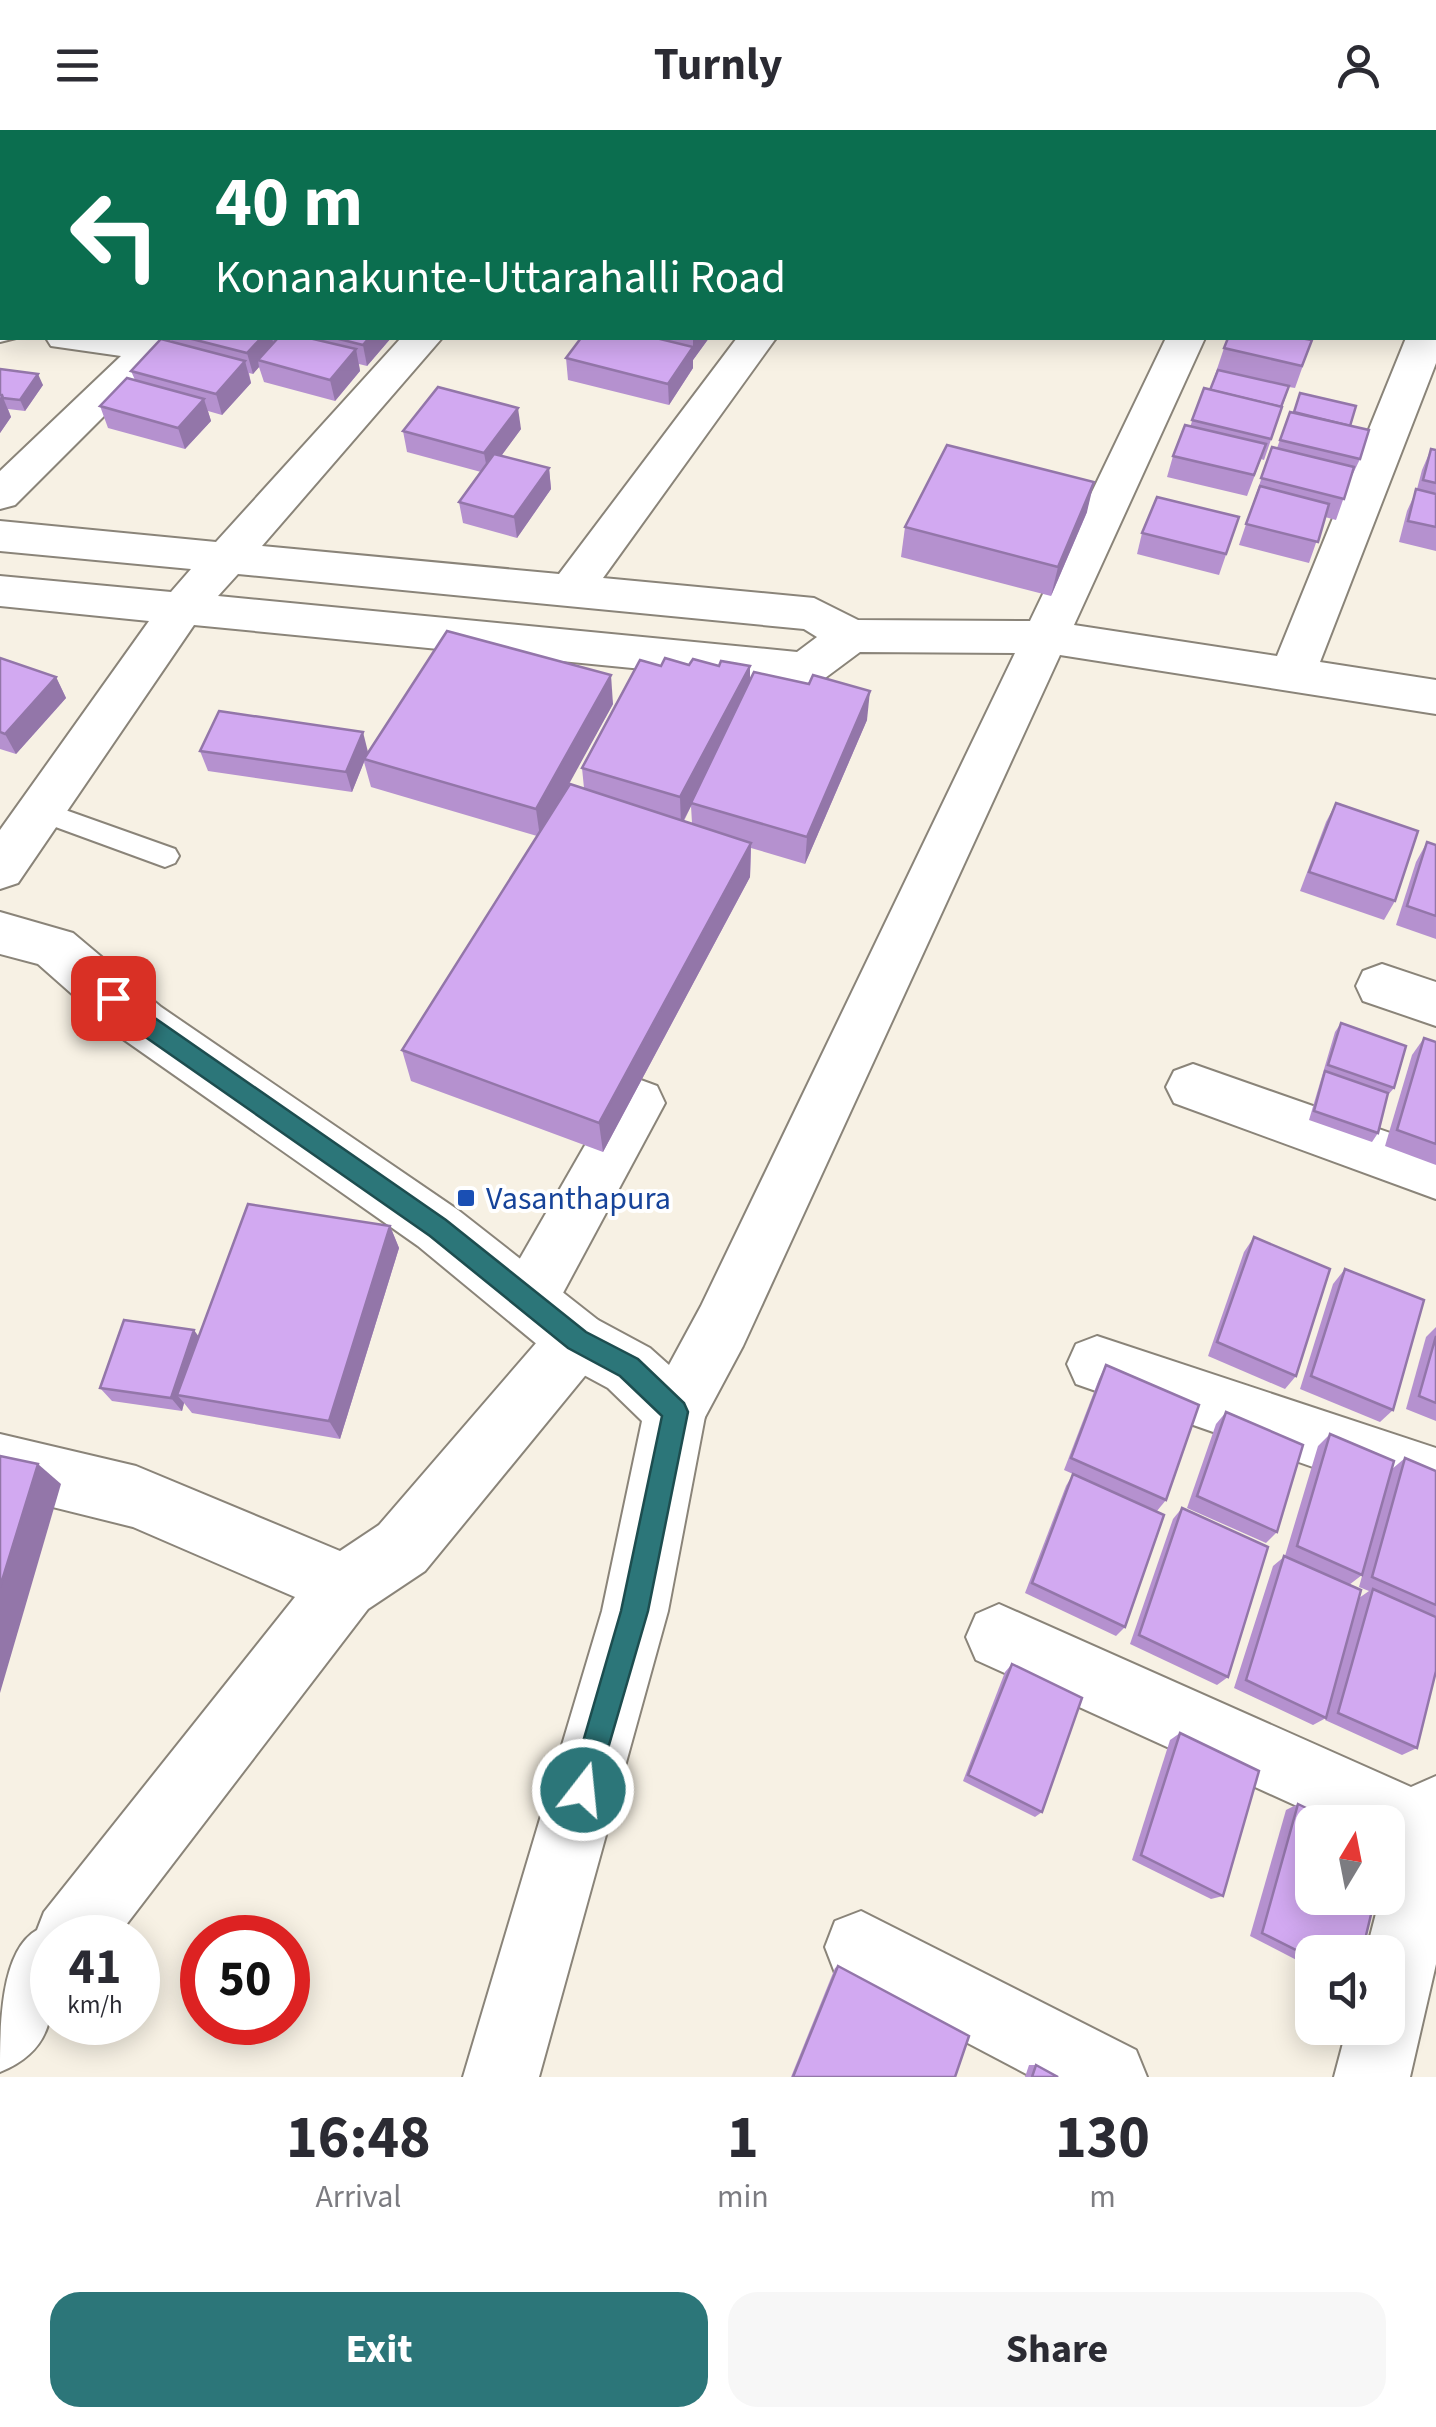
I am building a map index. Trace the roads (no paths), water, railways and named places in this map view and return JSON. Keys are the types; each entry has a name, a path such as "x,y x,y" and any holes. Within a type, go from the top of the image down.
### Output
{"street":[{"path":"111,340 157,342"},
{"path":"0,869 183,607 420,340"},
{"path":"572,588 756,340"},
{"path":"501,2077 634,1611 675,1412 722,1326 1185,340"},
{"path":"1293,672 1425,340"},
{"path":"0,495 157,342"},
{"path":"0,536 814,614 850,636 1046,637 1436,697"},
{"path":"0,591 805,669 850,636"},
{"path":"0,932 55,948 142,1022 438,1228 577,1340 629,1368 675,1412"},
{"path":"1382,986 1436,1004"},
{"path":"1193,1088 1436,1174"},
{"path":"528,1300 638,1104"},
{"path":"88,1915 345,1586 402,1548 577,1340"},
{"path":"1097,1364 1436,1479"},
{"path":"0,1464 136,1497 345,1586"},
{"path":"999,1637 1434,1826 1405,1943"},
{"path":"861,1947 1109,2077"},
{"path":"1372,2077 1380,2045"}],"lane":[{"path":"40,811 164,856"}],"place":[{"name":"Vasanthapura","path":"466,1198"}]}
